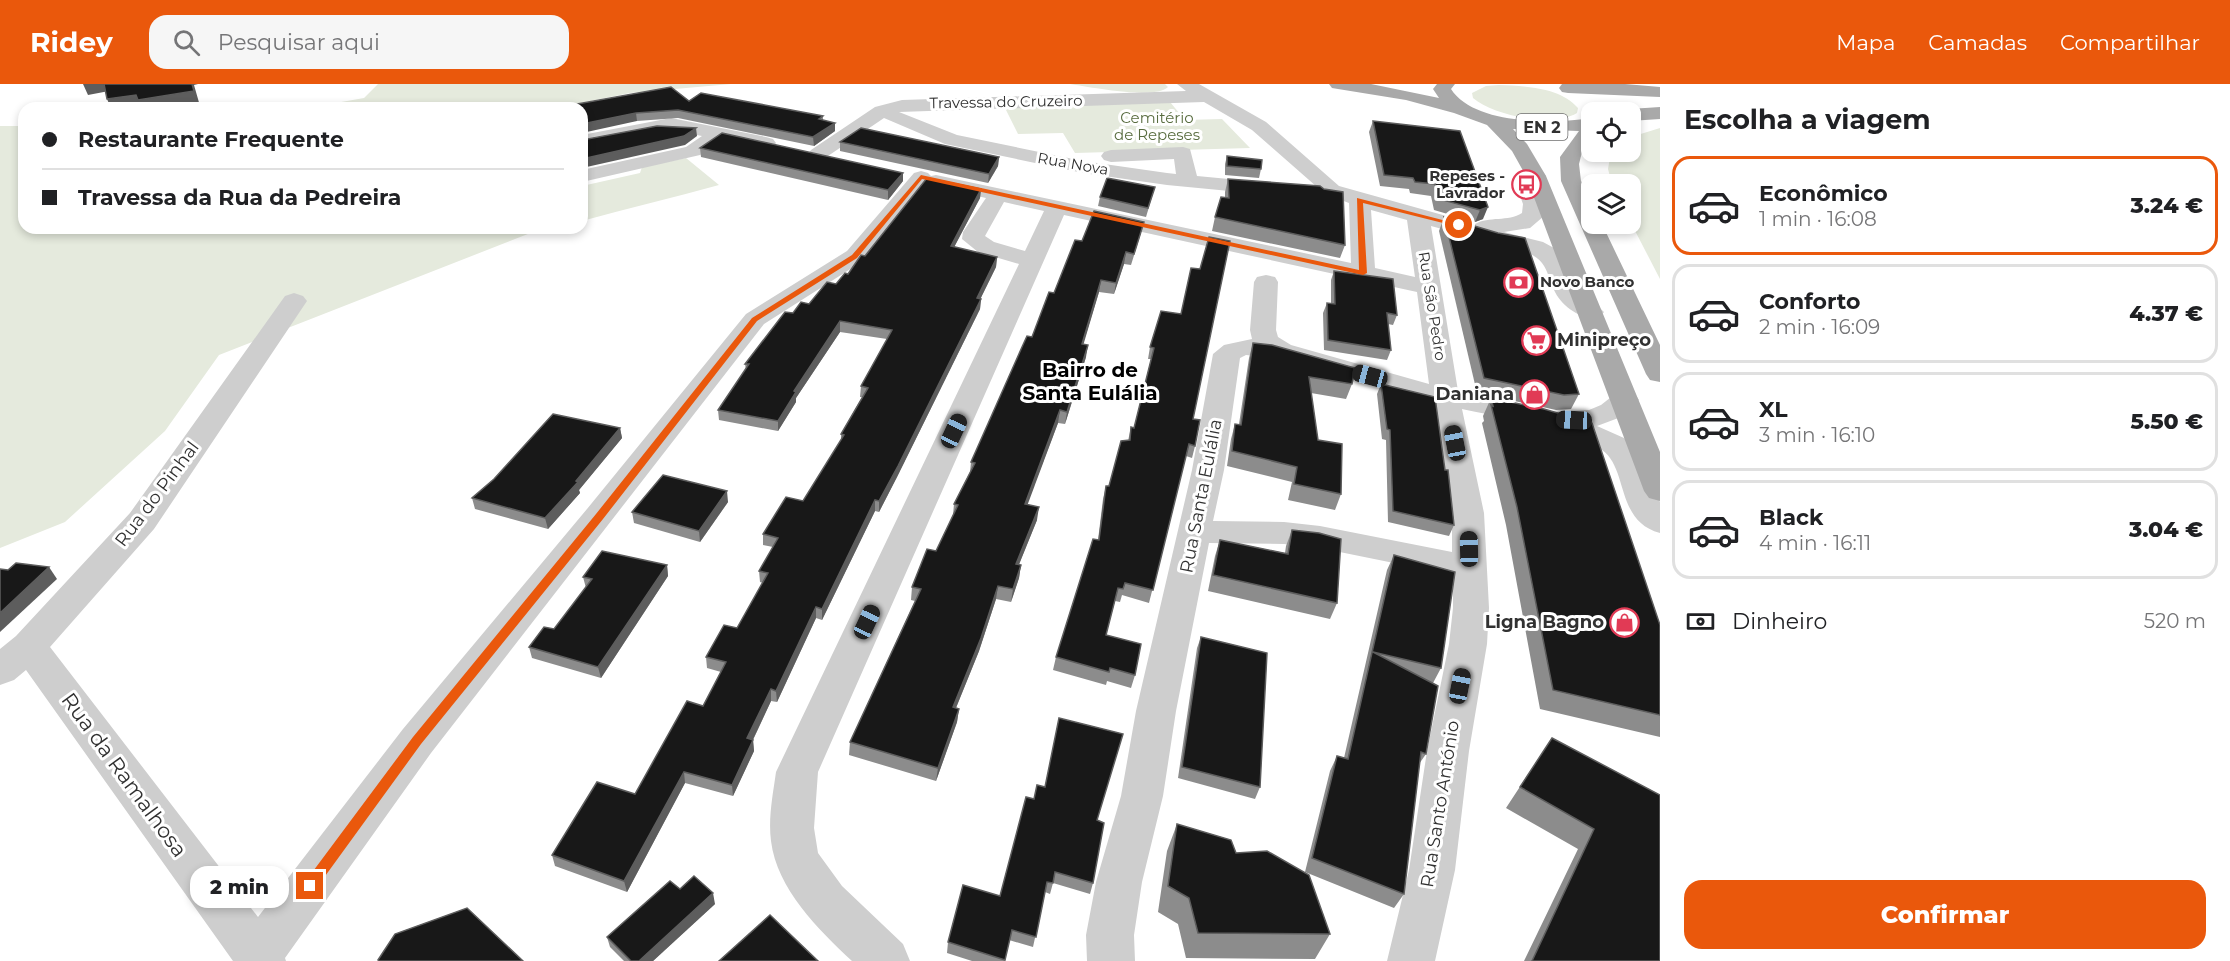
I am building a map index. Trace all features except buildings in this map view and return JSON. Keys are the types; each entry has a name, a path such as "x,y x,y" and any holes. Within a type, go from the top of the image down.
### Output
{"main road":[{"path":"1338,84 1406,95 1468,111"},
{"name":"EN 2","path":"1446,84 1443,89 1444,96 1468,111 1492,119 1551,128 1581,123"},
{"path":"1616,84 1654,92"},
{"path":"1559,85 1654,92"},
{"name":"EN 2","path":"1559,85 1596,102"},
{"path":"1641,114 1660,113"},
{"name":"EN 2","path":"1492,119 1520,148 1536,176 1660,490"},
{"name":"EN 2","path":"1581,141 1570,156 1568,165 1571,181 1660,374"}],"street":[{"path":"1188,85 1259,126 1332,190 1360,200 1535,246 1555,263 1567,292 1591,312"},
{"name":"Travessa do Cruzeiro","path":"818,154 882,111 918,103 1209,96"},
{"name":"Rua Nova","path":"882,111 959,142 1083,167 1188,181 1286,190"},
{"path":"588,140 671,124 840,160"},
{"path":"588,175 693,152 719,133"},
{"name":"Rua Nova","path":"959,142 1051,142 1070,155 1084,156 1183,153 1188,181"},
{"path":"260,959 417,741 600,517 755,319 855,256 909,175 1429,287"},
{"path":"1459,225 1503,226 1522,223 1533,216 1534,204 1525,182 1536,176"},
{"path":"1307,191 1332,190"},
{"path":"999,194 973,238 986,247 1032,260"},
{"path":"1360,200 1363,273"},
{"path":"886,961 821,898 797,858 791,816 797,772 1057,207"},
{"name":"Rua São Pedro","path":"1418,216 1445,397"},
{"path":"1266,282 1263,330 1266,341 1281,351"},
{"name":"Rua do Pinhal","path":"15,658 142,521 294,301"},
{"name":"Rua Santa Eulália","path":"1111,961 1110,934 1119,882 1142,796 1156,711 1208,470 1227,354 1238,347 1259,346 1445,397 1547,419"},
{"name":"Rua Santo António","path":"1411,961 1432,870 1448,751 1468,644 1471,608 1468,513 1445,397"},
{"path":"1547,419 1596,418 1615,411 1625,400"},
{"path":"1547,419 1593,434 1613,444 1625,455 1643,504 1660,522"},
{"path":"1194,532 1284,533 1320,537 1470,567"},
{"name":"Rua da Ramalhosa","path":"15,658 260,959"}],"green space":[{"path":"378,84 731,84 630,93 586,102 341,102 364,98"},
{"path":"1070,84 1165,84 1168,87 1161,91 1136,93"},
{"path":"1486,86 1530,87 1552,92 1570,101 1578,108 1577,113 1553,120 1524,118 1495,110 1473,98 1472,93"},
{"name":"Cemitério de Repeses","path":"1170,102 1185,120 1222,119 1250,148 1075,153 1063,133 1018,134 1004,106"},
{"path":"0,126 18,126 18,234 528,234 219,355 165,431 65,522 0,548"},
{"path":"1660,128 1660,279 1637,234 1641,234 1641,174 1609,174 1608,169 1609,162 1641,162 1641,134"},
{"path":"686,158 719,185 588,219 588,185 640,173 642,167"}],"place":[{"name":"Repeses - Lavrador","path":"1526,185"},
{"name":"Novo Banco","path":"1519,282"},
{"name":"Minipreço","path":"1536,340"},
{"name":"Daniana","path":"1535,394"},
{"name":"Ligna Bagno","path":"1625,622"}],"district":[{"name":"Bairro de Santa Eulália","path":"1090,382"}],"route":[{"path":"310,886 417,741 600,517 755,319 855,256 921,177 1363,273 1360,200 1459,225"}]}
